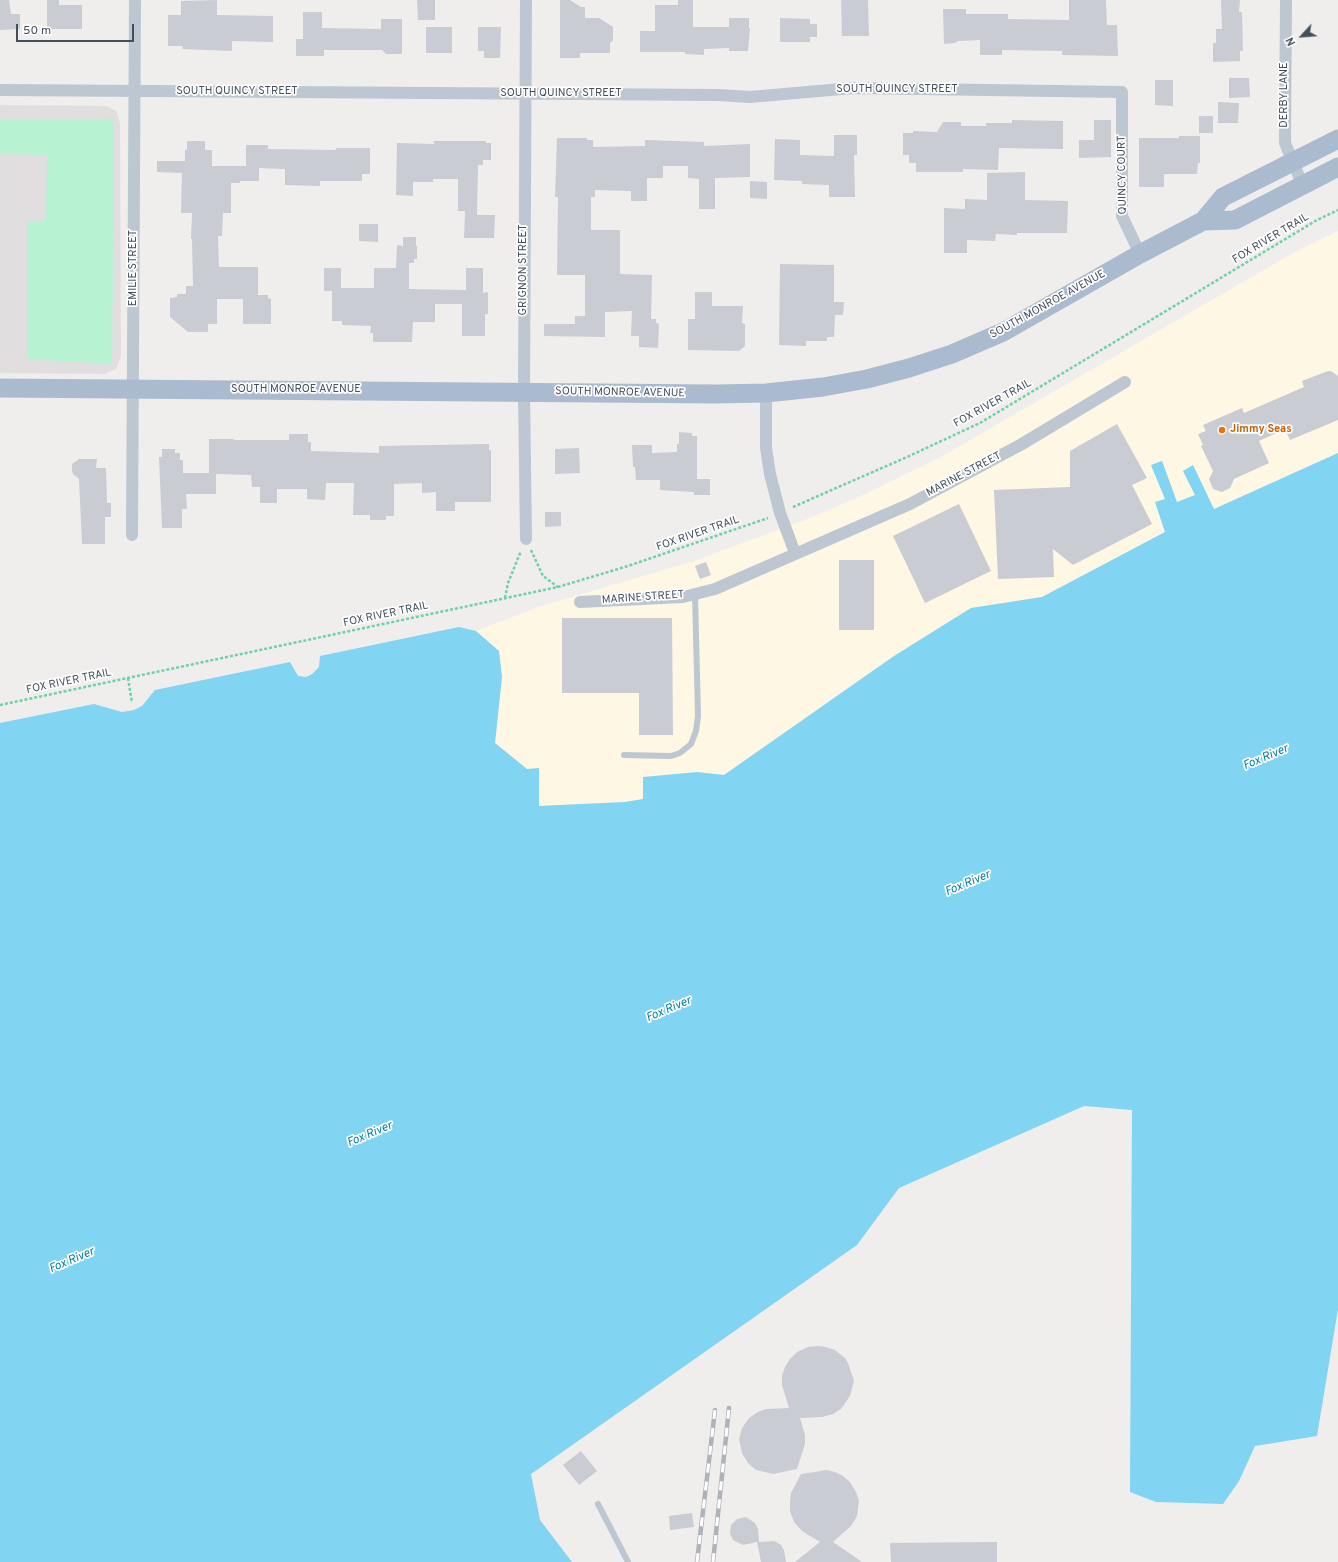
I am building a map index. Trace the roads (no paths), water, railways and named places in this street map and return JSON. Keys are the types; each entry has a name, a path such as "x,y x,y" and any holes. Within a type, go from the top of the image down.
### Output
{"main road":[{"name":"SOUTH MONROE AVENUE","path":"1203,222 1223,197 1338,138"},
{"name":"SOUTH MONROE AVENUE","path":"0,388 766,393 823,387 866,379 909,368 952,354 1003,332 1140,254 1203,222 1235,220 1338,167"}],"street":[{"name":"EMILIE STREET","path":"132,535 135,0"},
{"name":"GRIGNON STREET","path":"526,0 524,392 526,539"},
{"name":"DERBY LANE","path":"1286,0 1285,143 1303,186"},
{"name":"SOUTH QUINCY STREET","path":"0,90 718,95 750,97 853,88 1122,92"},
{"name":"QUINCY COURT","path":"1122,92 1122,216 1140,254"},
{"name":"MARINE STREET","path":"580,602 683,596 715,589 794,553 910,504 1022,444 1125,382"},
{"path":"766,393 766,448 770,474 780,513 794,553"}],"lane":[{"path":"624,755 671,756 680,753 691,744 696,731 698,716 695,594"},
{"path":"598,1504 628,1562"}],"water":[{"name":"Fox River","path":"1338,453 1338,1309 1317,1436 1255,1446 1239,1481 1223,1504 1156,1502 1130,1492 1132,1110 1084,1106 899,1188 857,1245 531,1474 540,1520 572,1562 0,1562 0,723 94,704 122,712 134,710 142,706 155,690 290,662 298,676 306,677 312,674 319,667 320,656 459,627 476,631 499,651 502,677 495,743 527,769 539,768 539,806 625,802 643,799 643,777 697,772 724,775 894,656 971,608 1042,597 1165,532 1155,502 1165,499 1151,465 1162,461 1177,502 1195,495 1183,471 1193,465 1214,509"}],"railway":[{"path":"713,1562 729,1408"},
{"path":"697,1562 715,1410"}],"place":[{"name":"Jimmy Seas","path":"1222,430"}]}
